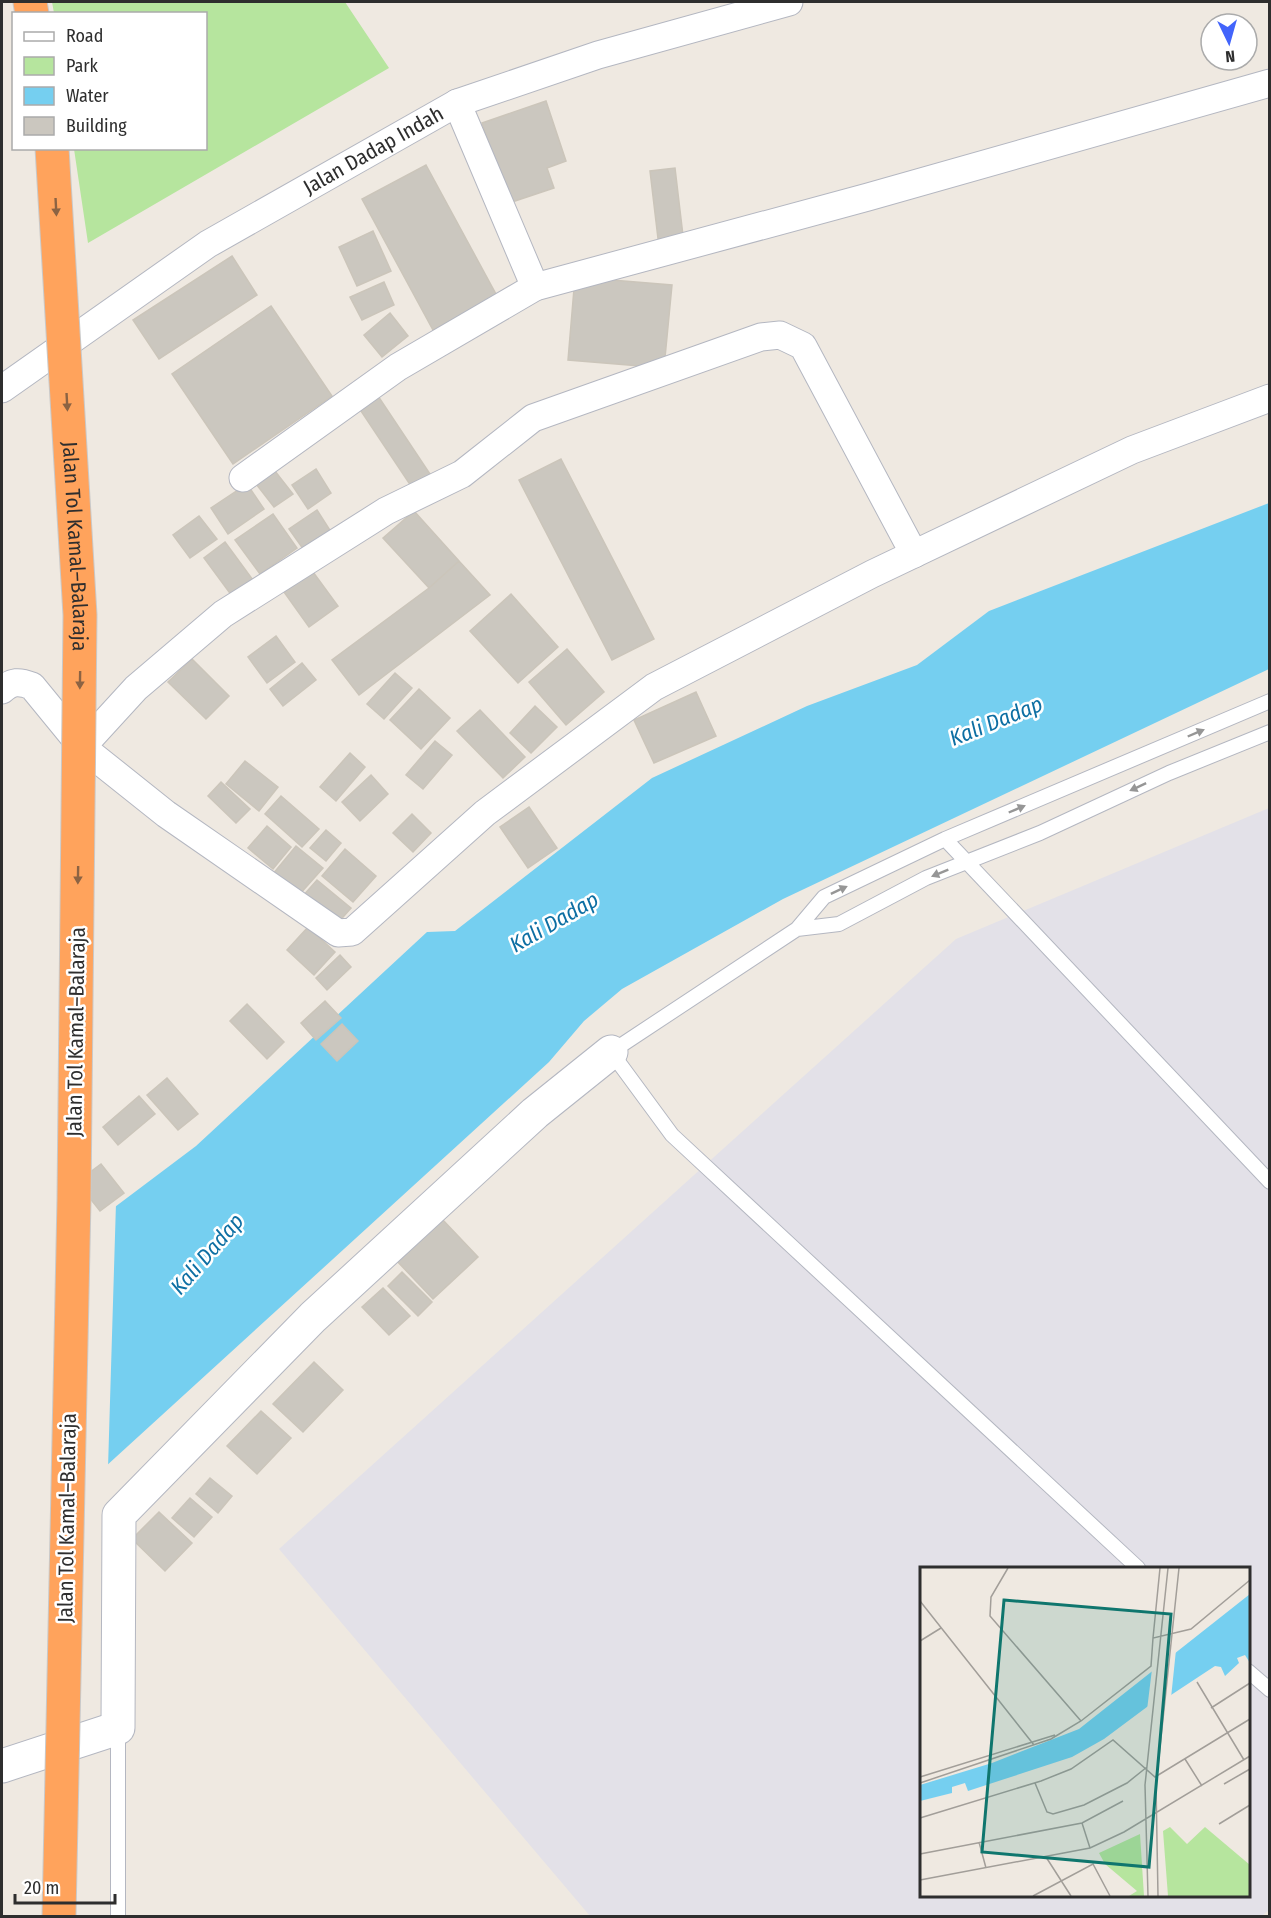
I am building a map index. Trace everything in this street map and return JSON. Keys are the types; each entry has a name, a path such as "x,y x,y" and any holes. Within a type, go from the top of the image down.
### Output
{"highway":[{"name":"Jalan Tol Kamal–Balaraja","path":"52,150 80,615 74,1199 58,1917"}],"street":[{"name":"Jalan Dadap Indah","path":"2,389 208,244 457,103 598,55 785,2"},
{"path":"243,478 398,367 535,287 868,197 1269,83"},
{"path":"457,103 535,287"},
{"path":"82,747 136,688 223,614 386,511 462,474 533,418 761,337 780,335 802,346 914,554"},
{"path":"2,690 12,682 22,682 32,686 82,747 166,814 338,933 352,932 485,813 654,687 914,554 1132,450 1269,398"},
{"path":"2,1766 118,1728 119,1515 313,1317 535,1113 611,1052"}],"lane":[{"path":"1136,1567 672,1135 611,1052 797,929 824,897 945,839 1269,701"},
{"path":"797,929 839,924 926,878 1040,833 1169,773 1269,732"},
{"path":"945,839 1269,1182"},
{"path":"1250,1673 1269,1690"},
{"path":"118,1728 118,1917"}],"shaded area":[{"path":"1269,808 1270,1909 1262,1916 590,1916 279,1549 956,939"}],"green space":[{"path":"52,2 345,2 389,68 88,243 74,150 207,150 207,12 54,12"}],"water":[{"name":"Kali Dadap","path":"1269,503 1269,669 783,899 622,989 584,1021 549,1062 2,1561 11,1304 76,1259 83,1231 196,1146 427,932 455,931 652,778 807,706 917,665 989,611"}],"pier":[{"path":"116,1203 108,1468 2,1564 2,1301 10,1301 73,1257 81,1229"}],"building":[{"path":"546,101 566,161 547,168 554,188 509,203 482,123"},
{"path":"426,165 497,296 433,330 362,199"},
{"path":"675,168 684,244 659,247 650,171"},
{"path":"373,231 391,271 357,286 339,247"},
{"path":"232,256 257,295 159,359 133,320"},
{"path":"575,277 672,285 664,368 568,360"},
{"path":"384,282 394,305 362,320 350,297"},
{"path":"271,306 332,396 233,464 172,374"},
{"path":"390,313 408,336 382,357 364,335"},
{"path":"378,396 434,480 415,492 359,408"},
{"path":"561,459 654,639 612,660 519,480"},
{"path":"271,466 293,494 274,507 253,480"},
{"path":"316,469 331,493 308,509 292,485"},
{"path":"247,484 264,509 228,534 211,508"},
{"path":"317,510 333,535 306,553 289,529"},
{"path":"414,511 459,561 429,588 383,538"},
{"path":"273,514 297,548 260,574 235,540"},
{"path":"199,516 217,539 190,558 173,535"},
{"path":"225,542 253,580 232,596 204,558"},
{"path":"459,561 490,595 359,695 332,660 429,588"},
{"path":"313,572 338,606 309,627 284,592"},
{"path":"511,594 558,647 518,683 470,631"},
{"path":"276,636 295,662 267,683 248,657"},
{"path":"567,649 604,692 566,725 529,682"},
{"path":"192,659 229,696 206,719 168,682"},
{"path":"302,663 316,680 283,706 270,689"},
{"path":"395,673 412,688 384,719 367,704"},
{"path":"419,689 450,718 421,749 390,720"},
{"path":"696,692 716,736 654,763 634,720"},
{"path":"535,706 557,727 531,753 510,733"},
{"path":"480,710 525,757 503,778 457,731"},
{"path":"435,741 452,755 423,789 406,775"},
{"path":"350,753 365,767 336,801 320,787"},
{"path":"245,761 278,787 259,811 226,784"},
{"path":"371,775 388,794 360,821 342,802"},
{"path":"221,782 250,809 236,823 208,796"},
{"path":"281,796 319,829 302,847 265,814"},
{"path":"529,807 557,848 528,868 500,827"},
{"path":"412,814 431,833 413,852 393,833"},
{"path":"267,826 291,847 273,869 248,848"},
{"path":"326,830 341,843 326,861 310,848"},
{"path":"296,846 323,868 299,895 273,874"},
{"path":"345,849 376,876 353,902 322,876"},
{"path":"317,880 351,908 336,925 303,896"},
{"path":"308,927 335,952 314,975 287,950"},
{"path":"340,955 351,967 327,990 316,978"},
{"path":"325,1001 341,1018 316,1040 301,1023"},
{"path":"247,1004 284,1042 267,1059 230,1021"},
{"path":"342,1024 358,1041 337,1061 321,1044"},
{"path":"167,1078 198,1114 178,1130 147,1095"},
{"path":"139,1096 155,1114 118,1145 103,1127"},
{"path":"101,1164 124,1193 100,1211 77,1182"},
{"path":"441,1218 478,1257 433,1299 396,1260"},
{"path":"402,1272 432,1302 418,1316 388,1286"},
{"path":"383,1288 410,1316 389,1335 362,1307"},
{"path":"314,1362 343,1390 303,1432 273,1404"},
{"path":"261,1411 291,1438 257,1474 227,1446"},
{"path":"210,1478 232,1496 218,1513 196,1494"},
{"path":"190,1498 212,1517 194,1537 172,1518"},
{"path":"159,1512 192,1543 165,1571 132,1539"}]}
